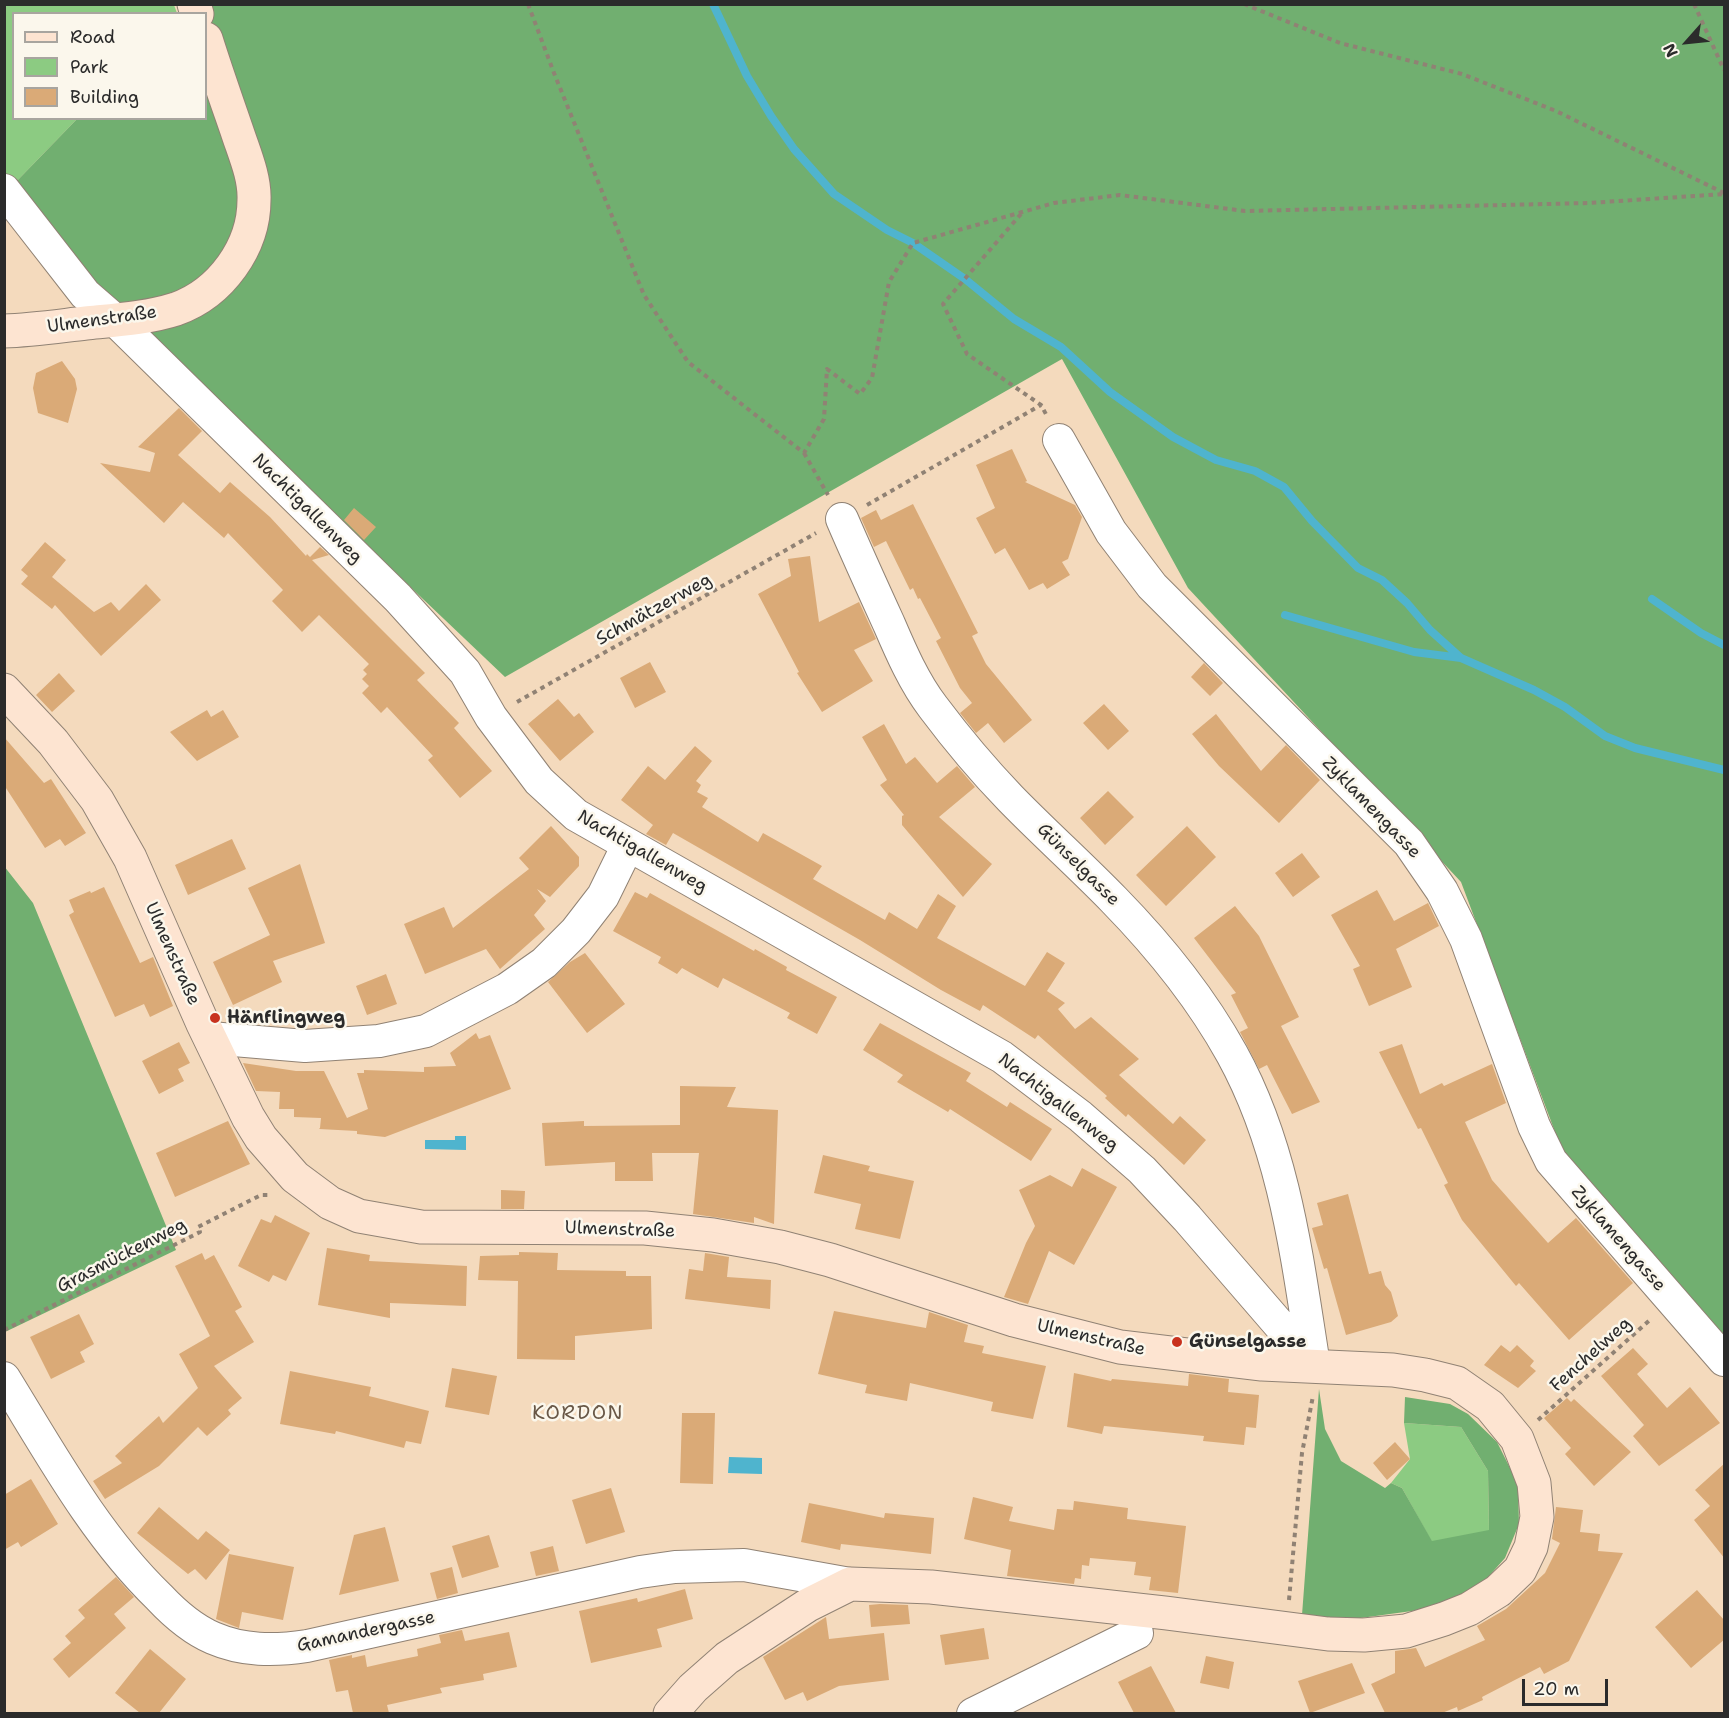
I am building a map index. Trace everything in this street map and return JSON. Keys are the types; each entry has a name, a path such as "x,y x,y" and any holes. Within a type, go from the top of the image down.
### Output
{"street":[{"name":"Ulmenstraße","path":"4,331 153,315 177,308 201,296 221,280 235,262 252,222 255,200 251,176 207,42"},
{"name":"Nachtigallenweg","path":"4,190 85,294 115,320 398,598 465,672 491,717 539,781 576,815 1002,1057 1088,1123 1162,1190 1316,1365"},
{"name":"Zyklamengasse","path":"1059,440 1111,532 1152,586 1409,843 1429,870 1466,939 1541,1144 1551,1161 1725,1360"},
{"name":"Günselgasse","path":"842,519 907,664 930,704 1010,798 1115,900 1200,1003 1232,1054 1258,1109 1278,1167 1292,1225 1316,1365"},
{"name":"Ulmenstraße","path":"4,690 53,742 97,800 130,858 210,1038 248,1117 275,1156 295,1177 330,1203 359,1216 421,1227 645,1228 713,1235 780,1247 830,1260 1014,1320 1120,1347 1262,1364 1393,1370 1457,1383 1490,1406 1517,1439 1534,1483 1537,1518 1531,1547 1520,1570 1498,1591 1469,1609 1406,1631 1364,1635 1328,1634 1166,1613 931,1587 850,1584 808,1605 727,1658 693,1688 670,1713"},
{"path":"210,1038 305,1046 379,1041 426,1031 507,989 544,963 576,931 603,896 628,845"},
{"name":"Gamandergasse","path":"4,1378 86,1510 145,1584 173,1611 194,1627 211,1637 234,1645 258,1649 307,1646 640,1572 675,1567 744,1565 850,1584"},
{"path":"973,1713 1137,1633"}],"path":[{"path":"528,4 644,295 688,362 804,453 842,519"},
{"path":"1244,4 1340,43 1462,74 1556,111 1725,193"},
{"path":"1694,4 1725,70"},
{"path":"804,453 824,419 827,369 860,393 872,378 889,282 913,243 1054,204 1120,195 1245,211 1589,202 1725,193"},
{"name":"Schmätzerweg","path":"491,717 1041,405 967,354 943,304 1022,214"},
{"name":"Grasmückenweg","path":"4,1330 200,1232 198,1227 261,1195 268,1197 274,1194"},
{"name":"Fenchelweg","path":"1537,1422 1671,1300"},
{"path":"1289,1601 1302,1453 1316,1365"}],"green space":[{"path":"4,5 174,5 177,12 12,12 12,120 76,120 12,186 4,176"},
{"path":"181,5 1724,5 1724,1338 1563,1153 1461,882 1188,588 1062,359 505,677 102,294 12,186 76,120 207,120 207,12 178,12"},
{"path":"4,866 33,903 176,1250 5,1332"},
{"path":"1319,1389 1325,1429 1341,1461 1385,1488 1391,1483 1402,1488 1432,1541 1489,1530 1488,1471 1461,1427 1404,1423 1405,1397 1450,1404 1468,1414 1497,1442 1518,1484 1519,1524 1505,1558 1481,1585 1434,1608 1346,1620 1302,1615"},
{"path":"1404,1423 1461,1427 1488,1471 1489,1531 1432,1542 1402,1488 1391,1483 1410,1459"}],"water":[{"path":"455,1136 466,1136 466,1150 425,1149 425,1140 455,1140"},
{"path":"729,1457 762,1458 762,1474 728,1473"}],"building":[{"path":"62,361 75,379 77,389 68,423 38,413 33,388 36,373"},
{"path":"179,408 202,431 178,455 220,493 230,482 270,517 306,556 307,554 310,557 320,547 329,555 312,560 425,673 417,680 459,723 454,728 492,771 460,798 428,760 433,756 387,707 381,713 362,693 369,686 362,679 367,674 363,670 369,664 319,615 302,632 272,601 283,590 228,533 224,538 183,502 164,523 100,463 150,472 155,453 138,447"},
{"path":"1012,449 1027,481 1025,482 1075,505 1082,517 1068,559 1062,562 1070,575 1047,589 1043,583 1029,590 1005,548 995,554 976,518 995,508 976,465"},
{"path":"913,504 978,633 972,636 986,664 1032,720 1004,743 988,723 976,733 960,713 972,703 960,688 936,641 941,638 920,598 918,599 913,588 910,590 886,541 874,547 861,518 876,510 881,520"},
{"path":"354,508 376,527 364,540 344,520"},
{"path":"45,542 66,560 52,577 94,612 111,602 119,611 146,584 161,600 101,656 55,605 52,609 21,584 28,576 21,570"},
{"path":"810,556 819,622 859,602 876,639 854,650 873,681 822,712 797,673 799,672 758,594 791,576 788,559"},
{"path":"650,662 666,692 635,708 620,678"},
{"path":"1204,663 1223,683 1210,696 1191,677"},
{"path":"59,673 75,691 52,712 36,695"},
{"path":"558,699 574,717 579,713 594,732 560,761 528,724"},
{"path":"1104,704 1129,731 1108,750 1083,723"},
{"path":"207,710 211,717 223,710 239,737 197,761 170,732"},
{"path":"1216,714 1261,771 1286,745 1320,780 1279,823 1219,766 1192,734"},
{"path":"884,724 906,764 915,757 937,783 957,766 975,787 939,817 992,864 963,897 902,825 904,815 880,785 887,780 862,737"},
{"path":"4,737 44,783 51,779 86,833 65,846 60,839 45,848 4,785"},
{"path":"695,746 712,761 696,781 701,785 697,792 708,798 702,807 758,842 763,833 822,866 813,879 885,920 889,912 917,929 938,894 956,906 937,938 1025,986 1047,952 1065,963 1047,991 1065,1003 1058,1009 1075,1029 1091,1017 1139,1059 1119,1075 1173,1124 1180,1116 1206,1140 1184,1165 1128,1114 1126,1117 1105,1098 1107,1096 1038,1035 1035,1039 983,1005 980,1011 941,990 860,940 673,833 666,845 646,834 653,825 621,800 648,766 665,780"},
{"path":"1108,791 1134,817 1105,845 1080,818"},
{"path":"551,826 579,857 579,866 550,897 537,889 546,901 534,915 545,929 500,969 486,949 425,974 404,924 444,907 453,928 529,869 519,858"},
{"path":"1187,826 1216,857 1166,906 1136,875"},
{"path":"232,839 246,869 188,895 175,865"},
{"path":"1302,853 1320,877 1293,897 1275,873"},
{"path":"300,864 325,943 273,961 282,982 233,1005 213,962 270,935 248,888"},
{"path":"104,887 140,963 153,957 173,1006 150,1017 144,1004 115,1017 69,915 74,912 69,900"},
{"path":"1377,890 1394,921 1428,903 1439,926 1396,949 1412,987 1369,1006 1353,969 1360,966 1331,915"},
{"path":"635,892 647,898 650,893 754,951 755,949 787,967 786,970 837,997 817,1034 787,1018 790,1013 723,978 718,988 682,968 677,974 658,963 661,957 613,931"},
{"path":"1235,906 1259,936 1299,1017 1281,1026 1320,1102 1292,1114 1267,1065 1259,1069 1240,1032 1248,1028 1231,995 1236,993 1194,938"},
{"path":"585,953 625,1004 587,1033 548,982 570,962"},
{"path":"386,974 397,1004 367,1015 356,986"},
{"path":"880,1023 971,1073 966,1081 1007,1107 1010,1102 1052,1129 1031,1161 950,1109 948,1112 897,1082 903,1075 863,1050"},
{"path":"476,1033 479,1039 490,1035 511,1089 385,1137 357,1134 357,1131 319,1129 321,1118 294,1117 294,1109 279,1109 280,1092 256,1091 243,1063 296,1071 324,1071 347,1118 368,1109 357,1073 364,1073 364,1070 424,1072 424,1067 456,1066 450,1053"},
{"path":"179,1042 190,1063 178,1069 184,1081 159,1094 142,1061"},
{"path":"1402,1044 1420,1094 1442,1083 1444,1086 1492,1064 1506,1103 1465,1122 1492,1180 1548,1243 1576,1218 1633,1283 1569,1340 1519,1283 1516,1286 1462,1220 1444,1185 1448,1183 1421,1128 1418,1129 1379,1052"},
{"path":"680,1086 736,1087 727,1107 778,1110 774,1224 754,1217 754,1223 693,1214 699,1153 652,1153 653,1181 615,1181 615,1162 545,1166 542,1123 584,1121 584,1126 680,1125"},
{"path":"228,1121 250,1164 175,1197 156,1153"},
{"path":"823,1155 870,1166 868,1171 914,1181 900,1239 855,1229 861,1204 814,1193"},
{"path":"1082,1168 1117,1187 1074,1265 1049,1251 1028,1304 1004,1297 1035,1226 1019,1190 1050,1175 1072,1187"},
{"path":"501,1190 525,1191 524,1209 501,1209"},
{"path":"1348,1194 1369,1274 1381,1271 1385,1285 1391,1292 1398,1316 1391,1322 1346,1335 1327,1268 1324,1269 1312,1228 1323,1225 1317,1203"},
{"path":"275,1215 310,1233 286,1281 273,1275 269,1282 238,1266 261,1219 271,1223"},
{"path":"327,1248 370,1255 369,1261 467,1266 466,1306 390,1303 390,1318 318,1305"},
{"path":"519,1252 558,1253 557,1270 626,1271 626,1276 651,1276 652,1329 575,1336 575,1360 517,1359 518,1281 478,1280 480,1256 519,1255"},
{"path":"202,1253 205,1260 214,1255 242,1307 235,1311 254,1342 214,1366 242,1398 228,1410 231,1414 207,1436 198,1427 159,1466 105,1499 93,1481 122,1463 115,1456 159,1416 163,1423 198,1388 179,1354 210,1336 175,1266"},
{"path":"705,1253 729,1257 727,1277 771,1280 770,1309 685,1299 689,1269 703,1271"},
{"path":"834,1311 926,1328 929,1312 968,1325 964,1342 984,1346 982,1353 1046,1366 1033,1419 991,1411 993,1402 910,1383 907,1401 865,1393 867,1385 818,1374"},
{"path":"79,1314 94,1344 80,1352 85,1362 51,1379 30,1337"},
{"path":"1501,1345 1510,1352 1517,1345 1534,1361 1530,1366 1536,1371 1518,1388 1484,1365"},
{"path":"1633,1348 1648,1364 1637,1374 1667,1408 1690,1387 1720,1423 1659,1466 1633,1436 1644,1425 1601,1376"},
{"path":"452,1368 497,1376 489,1415 445,1407"},
{"path":"290,1371 371,1387 369,1396 429,1411 421,1444 406,1441 404,1448 336,1431 335,1434 280,1424"},
{"path":"1074,1373 1111,1381 1112,1379 1188,1386 1189,1374 1229,1379 1228,1392 1259,1395 1256,1428 1246,1427 1244,1445 1203,1441 1204,1436 1104,1426 1102,1434 1067,1427"},
{"path":"1567,1398 1571,1402 1574,1399 1631,1452 1594,1486 1565,1454 1571,1448 1544,1418"},
{"path":"682,1413 715,1413 713,1484 680,1483"},
{"path":"1395,1442 1410,1459 1387,1480 1373,1463"},
{"path":"1725,1463 1725,1559 1694,1520 1710,1506 1695,1490"},
{"path":"31,1479 58,1524 21,1547 18,1542 4,1550 4,1495"},
{"path":"611,1488 625,1532 586,1544 572,1500"},
{"path":"973,1497 1013,1507 1009,1521 1054,1530 1057,1509 1073,1510 1074,1501 1128,1508 1127,1519 1186,1526 1178,1593 1149,1590 1151,1577 1134,1575 1136,1562 1090,1558 1089,1566 1082,1565 1081,1579 1075,1578 1074,1584 1007,1576 1011,1550 964,1539"},
{"path":"809,1503 884,1518 885,1513 934,1518 931,1554 841,1544 840,1550 801,1542"},
{"path":"159,1507 198,1540 206,1531 230,1550 206,1580 195,1569 188,1574 137,1533"},
{"path":"1556,1507 1583,1510 1580,1532 1600,1534 1598,1551 1623,1553 1569,1661 1544,1674 1540,1667 1482,1697 1483,1700 1458,1711 1457,1707 1442,1713 1385,1713 1371,1684 1395,1673 1395,1651 1416,1648 1425,1667 1485,1640 1477,1626 1506,1609 1545,1573 1560,1543 1552,1539"},
{"path":"385,1527 399,1581 339,1595 354,1535"},
{"path":"489,1535 499,1567 462,1578 452,1546"},
{"path":"553,1546 559,1571 536,1576 530,1552"},
{"path":"229,1554 294,1567 283,1620 242,1612 239,1628 216,1619"},
{"path":"452,1567 458,1593 437,1599 430,1573"},
{"path":"116,1577 134,1597 114,1614 126,1628 69,1678 53,1659 71,1643 65,1636 85,1618 78,1610"},
{"path":"685,1589 693,1619 657,1629 662,1647 591,1663 579,1611 637,1598 638,1602"},
{"path":"1697,1590 1725,1621 1725,1639 1691,1668 1655,1627"},
{"path":"869,1605 908,1605 910,1624 871,1627"},
{"path":"826,1617 829,1639 884,1633 889,1680 839,1686 807,1701 803,1692 785,1700 763,1657"},
{"path":"984,1628 989,1659 945,1665 940,1635"},
{"path":"462,1630 465,1641 509,1632 517,1667 483,1674 484,1680 440,1688 442,1693 387,1705 389,1713 353,1713 348,1690 336,1692 329,1660 365,1655 367,1667 418,1656 417,1649 441,1643 439,1635"},
{"path":"150,1649 186,1679 159,1713 140,1713 115,1693"},
{"path":"1206,1656 1234,1662 1229,1689 1200,1683"},
{"path":"1352,1663 1365,1693 1310,1713 1298,1681"},
{"path":"1151,1666 1176,1713 1134,1713 1118,1682"}],"waterway":[{"path":"713,4 747,76 771,116 794,149 834,194 887,230 913,243 965,279 1014,319 1061,347 1110,392 1173,437 1216,460 1255,471 1284,487 1312,521 1358,568 1382,580 1407,603 1430,630 1461,658 1534,690 1565,707 1605,736 1635,748 1724,770"},
{"path":"1652,599 1701,633 1724,645"},
{"path":"1285,615 1414,652 1461,658"}],"place":[{"name":"Hänflingweg","path":"215,1018"},
{"name":"Günselgasse","path":"1177,1342"}],"district":[{"name":"KORDON","path":"578,1414"}]}
